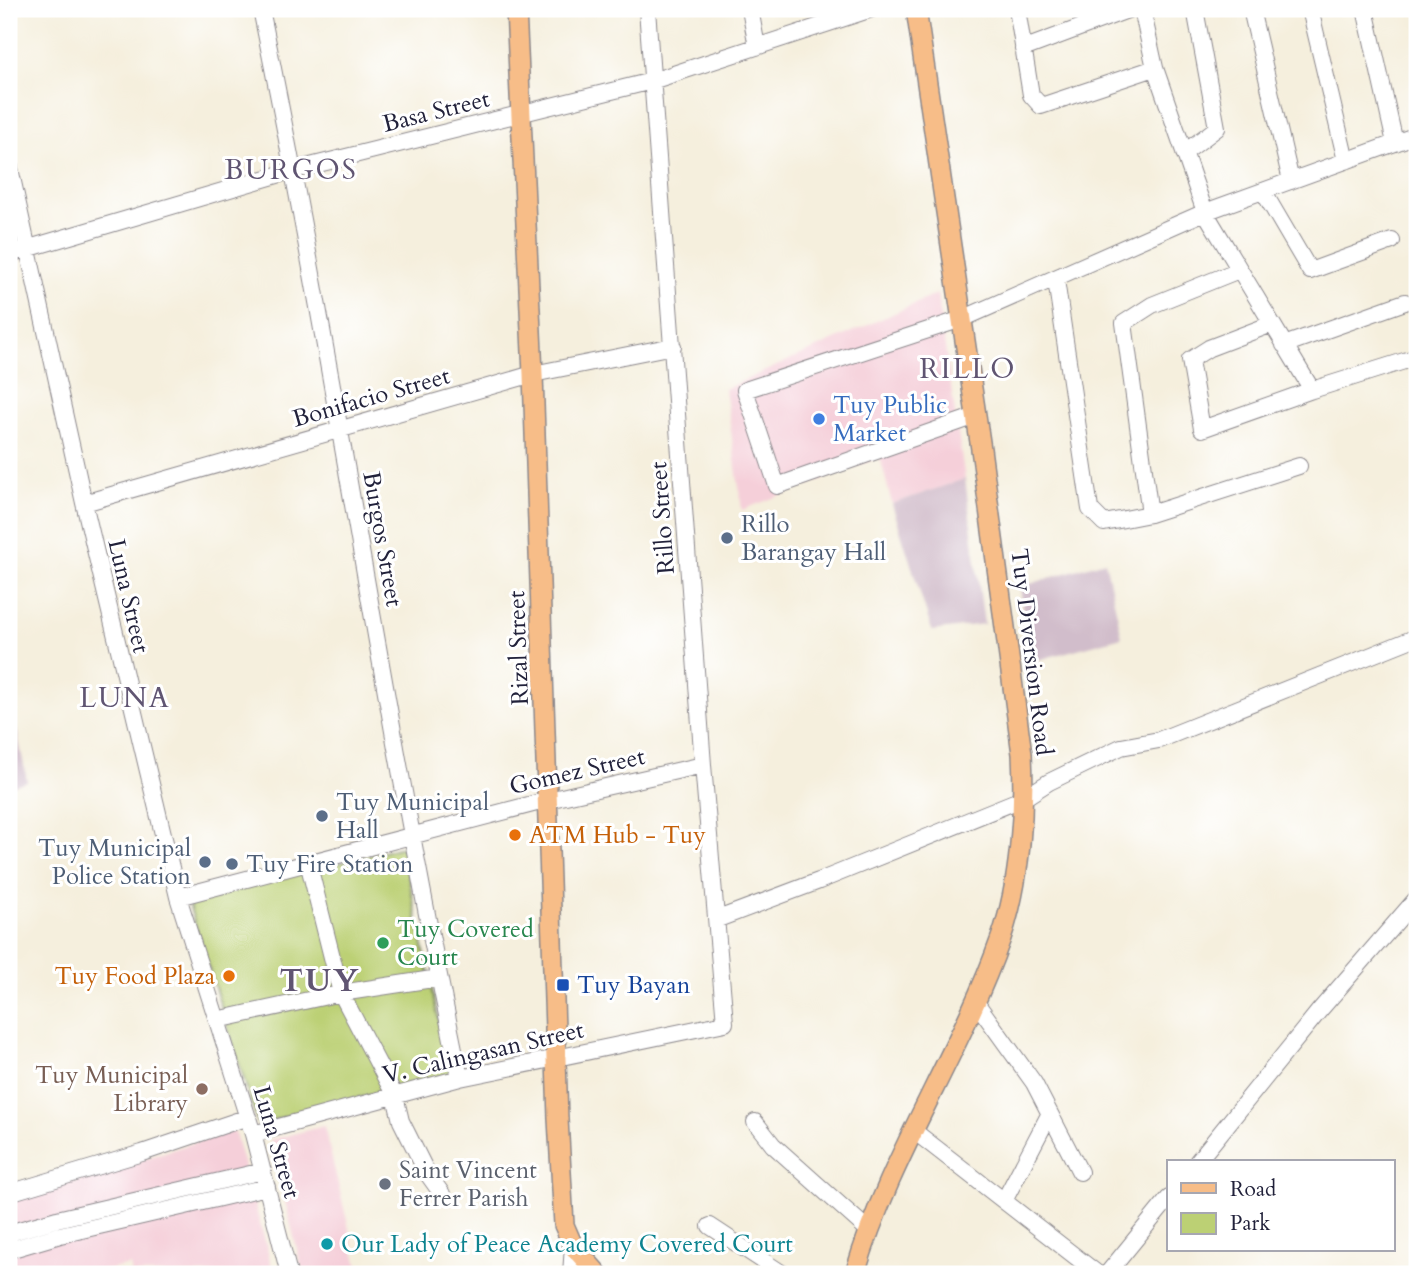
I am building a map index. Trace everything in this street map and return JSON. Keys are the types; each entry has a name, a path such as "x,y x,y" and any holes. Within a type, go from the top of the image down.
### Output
{"main road":[{"name":"Rizal Street","path":"516,9 533,374 564,1226 573,1246 598,1274"},
{"name":"Tuy Diversion Road","path":"855,1274 868,1230 975,1001 1001,936 1017,858 1024,798 1022,754 976,416 916,9"}],"street":[{"name":"Burgos Street","path":"261,9 294,170 412,835 460,1078"},
{"name":"Rillo Street","path":"647,9 703,765 725,1023"},
{"path":"750,9 757,47"},
{"name":"Basa Street","path":"9,254 294,170 652,80 872,9"},
{"path":"1017,9 1031,94 1041,106 1155,68"},
{"path":"1023,49 1130,9"},
{"path":"1142,9 1155,68 1205,212 1311,390"},
{"path":"1184,153 1217,128 1195,9"},
{"path":"1251,9 1291,181"},
{"path":"1310,9 1346,161"},
{"path":"1365,9 1395,143"},
{"path":"976,416 777,486 745,390 962,319 1056,280 1205,212 1417,135"},
{"name":"Luna Street","path":"9,164 84,503 178,897 248,1117 289,1274"},
{"path":"1264,191 1310,271 1392,242"},
{"path":"1150,514 1125,323 1152,305 1240,270"},
{"path":"1056,280 1090,509 1104,523 1150,514 1299,466"},
{"path":"1284,345 1405,302"},
{"path":"1272,324 1209,348 1190,360 1202,429 1311,390 1417,357"},
{"name":"Bonifacio Street","path":"84,503 533,374 673,345"},
{"path":"718,919 1024,798 1049,782 1121,747 1159,740 1417,637"},
{"name":"Gomez Street","path":"178,897 548,800 703,765"},
{"path":"308,862 341,993 395,1096 401,1121 427,1173 442,1194"},
{"path":"1199,1160 1318,1012 1417,898"},
{"path":"217,1020 341,993 439,978"},
{"path":"975,1001 1034,1083 1080,1172"},
{"name":"V. Calingasan Street","path":"253,1134 460,1078 725,1023"},
{"path":"1004,1201 1049,1115"},
{"path":"9,1193 142,1153 248,1117"},
{"path":"755,1122 774,1145 868,1230"},
{"path":"914,1131 1098,1274"},
{"path":"9,1233 57,1219 265,1179"},
{"path":"9,1250 265,1179"},
{"path":"1107,1274 1167,1200"},
{"path":"710,1226 783,1274"},
{"path":"571,1274 573,1246"}],"shaded area":[{"name":"Tuy Public Market","path":"937,294 965,479 892,504 880,457 742,510 725,389"},
{"path":"965,479 984,624 932,631 892,504"},
{"path":"1105,561 1122,637 1030,662 1020,587"},
{"path":"9,690 27,781 9,787"},
{"path":"324,1126 360,1274 303,1274 270,1140"},
{"path":"234,1130 274,1274 132,1274 130,1265 90,1274 9,1274 9,1202"}],"green space":[{"path":"402,847 450,1074 258,1124 188,902"}],"place":[{"name":"Tuy Public Market","path":"819,419"},
{"name":"Rillo Barangay Hall","path":"727,538"},
{"name":"Tuy Municipal Hall","path":"322,816"},
{"name":"ATM Hub - Tuy","path":"515,835"},
{"name":"Tuy Municipal Police Station","path":"205,862"},
{"name":"Tuy Fire Station","path":"232,864"},
{"name":"Tuy Covered Court","path":"383,943"},
{"name":"Tuy Food Plaza","path":"229,976"},
{"name":"Tuy Bayan","path":"563,985"},
{"name":"Tuy Municipal Library","path":"202,1089"},
{"name":"Saint Vincent Ferrer Parish","path":"385,1184"},
{"name":"Our Lady of Peace Academy Covered Court","path":"327,1244"}],"district":[{"name":"BURGOS","path":"291,169"},
{"name":"RILLO","path":"968,368"},
{"name":"LUNA","path":"125,697"},
{"name":"TUY","path":"320,980"}]}
